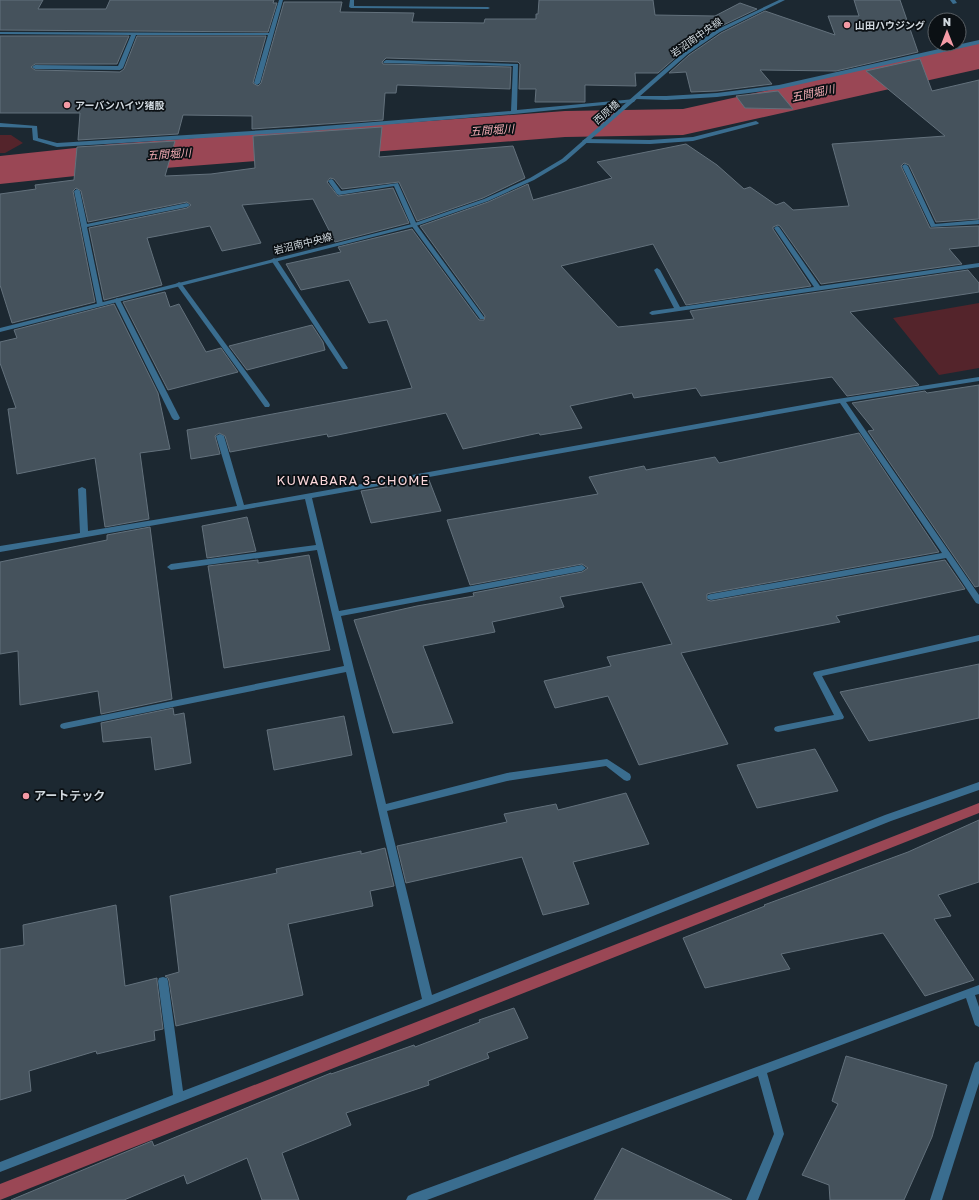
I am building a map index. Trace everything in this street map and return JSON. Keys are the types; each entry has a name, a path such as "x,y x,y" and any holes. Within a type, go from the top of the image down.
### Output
{"street":[{"path":"257,82 281,0"},
{"path":"352,0 350,7 488,8"},
{"name":"岩沼南中央線","path":"633,100 686,53 718,31 783,0"},
{"path":"0,33 271,34"},
{"path":"35,67 120,68 134,34"},
{"path":"0,126 35,126 35,139 56,145 299,130 514,112 633,100 717,95 779,87 979,42"},
{"path":"386,62 516,65 514,112"},
{"name":"西原橋","path":"593,135 633,100"},
{"path":"585,141 650,142 693,139 756,123"},
{"name":"岩沼南中央線","path":"0,330 414,225 486,200 532,179 564,160 593,135"},
{"path":"905,166 933,226 979,222"},
{"path":"331,181 339,193 396,184 414,225 482,318"},
{"path":"77,191 100,304"},
{"path":"84,226 187,205"},
{"path":"777,228 818,288"},
{"path":"274,260 345,368"},
{"path":"652,313 979,265"},
{"path":"657,270 678,309"},
{"path":"179,284 267,405"},
{"path":"117,300 176,418"},
{"path":"0,549 241,508 842,401 979,379"},
{"path":"842,401 979,601"},
{"path":"220,436 241,508"},
{"path":"82,489 84,535"},
{"path":"308,496 428,1001"},
{"path":"171,567 320,547"},
{"path":"710,597 948,555"},
{"path":"336,614 582,568"},
{"path":"778,729 840,717 817,674 979,638"},
{"path":"64,726 349,668"},
{"path":"382,810 507,777 607,762 627,777"},
{"path":"0,1166 428,1001 888,818 979,786"},
{"path":"163,981 179,1098"},
{"path":"412,1200 974,991 979,1022"},
{"path":"936,1200 979,1066"},
{"path":"752,1200 779,1134 761,1070"}],"shaded area":[{"path":"0,135 11,135 23,143 5,153 0,153"},
{"path":"979,303 979,368 939,375 893,318"}],"building":[{"path":"0,0 43,0 38,9 106,9 110,0 274,0 273,3 277,3 268,32 0,30"},
{"path":"539,0 653,0 655,15 715,16 740,3 757,9 715,29 683,51 658,73 635,73 636,86 585,85 585,102 535,102 536,89 519,89 520,64 518,62 386,58 382,62 383,64 511,67 510,89 397,85 396,93 385,93 383,120 252,129 252,116 183,115 178,134 78,140 80,113 0,113 0,36 129,36 117,64 35,64 31,67 35,70 120,72 124,69 137,36 266,36 253,83 258,86 261,83 284,2 342,2 340,12 414,13 412,22 484,23 485,19 536,19"},
{"path":"854,0 900,0 918,52 836,71 760,70 772,84 717,91 691,92 686,72 669,73 689,55 721,33 765,11 835,35 828,16 859,16"},
{"path":"920,59 932,91 979,80 979,219 936,222 909,165 904,163 901,166 930,228 979,226 979,246 949,249 962,264 821,284 778,225 773,227 773,229 811,286 686,305 653,244 561,266 618,327 694,319 690,311 968,270 979,283 979,292 850,312 919,385 847,396 832,377 701,396 696,388 634,398 632,393 570,406 582,428 540,435 539,433 463,449 446,413 328,437 327,434 230,452 225,436 219,433 215,436 220,454 191,459 187,430 412,388 387,320 369,323 349,280 301,290 286,264 341,252 338,247 412,229 479,320 484,320 485,316 420,226 488,202 528,184 533,200 612,178 597,162 686,144 717,165 744,189 750,187 776,205 784,202 793,210 849,206 832,144 945,136 866,71"},
{"path":"778,91 793,109 745,108 736,96"},
{"path":"382,127 379,157 513,146 525,178 483,198 417,221 399,182 342,189 334,179 330,178 327,182 338,196 393,188 409,223 335,242 313,199 242,205 261,243 222,251 210,226 147,238 162,285 104,300 89,228 187,208 191,205 187,202 88,222 81,191 76,188 73,191 95,302 12,323 0,285 0,194 36,189 35,185 74,180 77,147 175,141 165,176 211,174 255,168 253,136"},
{"path":"165,292 170,307 179,304 206,352 221,348 238,372 168,390 123,302"},
{"path":"114,304 158,393 170,449 140,453 149,519 105,527 95,458 17,474 8,409 16,408 0,363 0,342 17,338 14,330"},
{"path":"312,325 323,342 325,350 247,370 229,346"},
{"path":"979,385 979,586 975,587 868,431 874,430 852,403 925,391 927,393"},
{"path":"859,433 939,552 711,593 707,594 707,600 711,601 945,560 965,589 836,616 840,622 681,653 728,744 639,765 608,696 555,708 544,681 611,666 607,657 672,644 642,582 560,597 564,607 492,622 495,632 423,646 453,723 393,733 354,620 417,606 474,596 473,593 582,572 588,568 582,564 470,585 447,520 598,494 589,477 644,466 646,470 715,457 719,463"},
{"path":"429,480 441,511 371,523 361,491"},
{"path":"247,517 256,551 207,558 202,526"},
{"path":"150,527 172,699 101,714 98,691 20,705 18,651 0,654 0,562 107,540 107,535"},
{"path":"309,555 330,650 224,668 208,566 258,560 258,563"},
{"path":"979,664 979,718 869,741 840,692"},
{"path":"173,708 174,715 184,713 191,763 155,770 151,737 103,742 101,723"},
{"path":"344,716 352,755 274,770 267,730"},
{"path":"815,749 838,791 757,808 737,765"},
{"path":"626,793 649,844 573,862 589,904 543,915 522,857 406,883 397,846 507,822 504,814 556,804 558,810"},
{"path":"979,820 979,882 938,895 951,916 934,919 974,980 925,996 883,933 781,954 790,969 705,988 683,938 765,906 764,905 908,852"},
{"path":"385,848 394,886 370,891 373,906 288,924 303,995 176,1026 169,981 165,976 179,972 170,896 277,873 276,869 361,851 361,854"},
{"path":"116,905 125,986 157,978 163,1029 154,1031 155,1040 97,1054 96,1051 29,1071 31,1091 0,1100 0,949 24,945 23,925"},
{"path":"514,1008 528,1038 487,1053 489,1058 428,1081 429,1085 346,1113 351,1125 282,1153 299,1200 262,1200 247,1158 187,1184 184,1175 124,1200 11,1200 152,1141 154,1146 331,1073 414,1045 415,1047 480,1022 479,1020"},
{"path":"846,1056 947,1085 932,1137 904,1200 830,1200 829,1185 802,1175 838,1104 832,1101"},
{"path":"622,1148 732,1200 594,1200"}],"waterway":[{"name":"五間堀川","path":"0,170 113,158 565,124 683,122 979,56"},
{"path":"0,1192 979,808"}],"place":[{"name":"山田ハウジング","path":"847,25"},
{"name":"アーバンハイツ猪股","path":"67,105"},
{"name":"アートテック","path":"26,796"}],"district":[{"name":"KUWABARA 3-CHOME","path":"353,480"}]}
